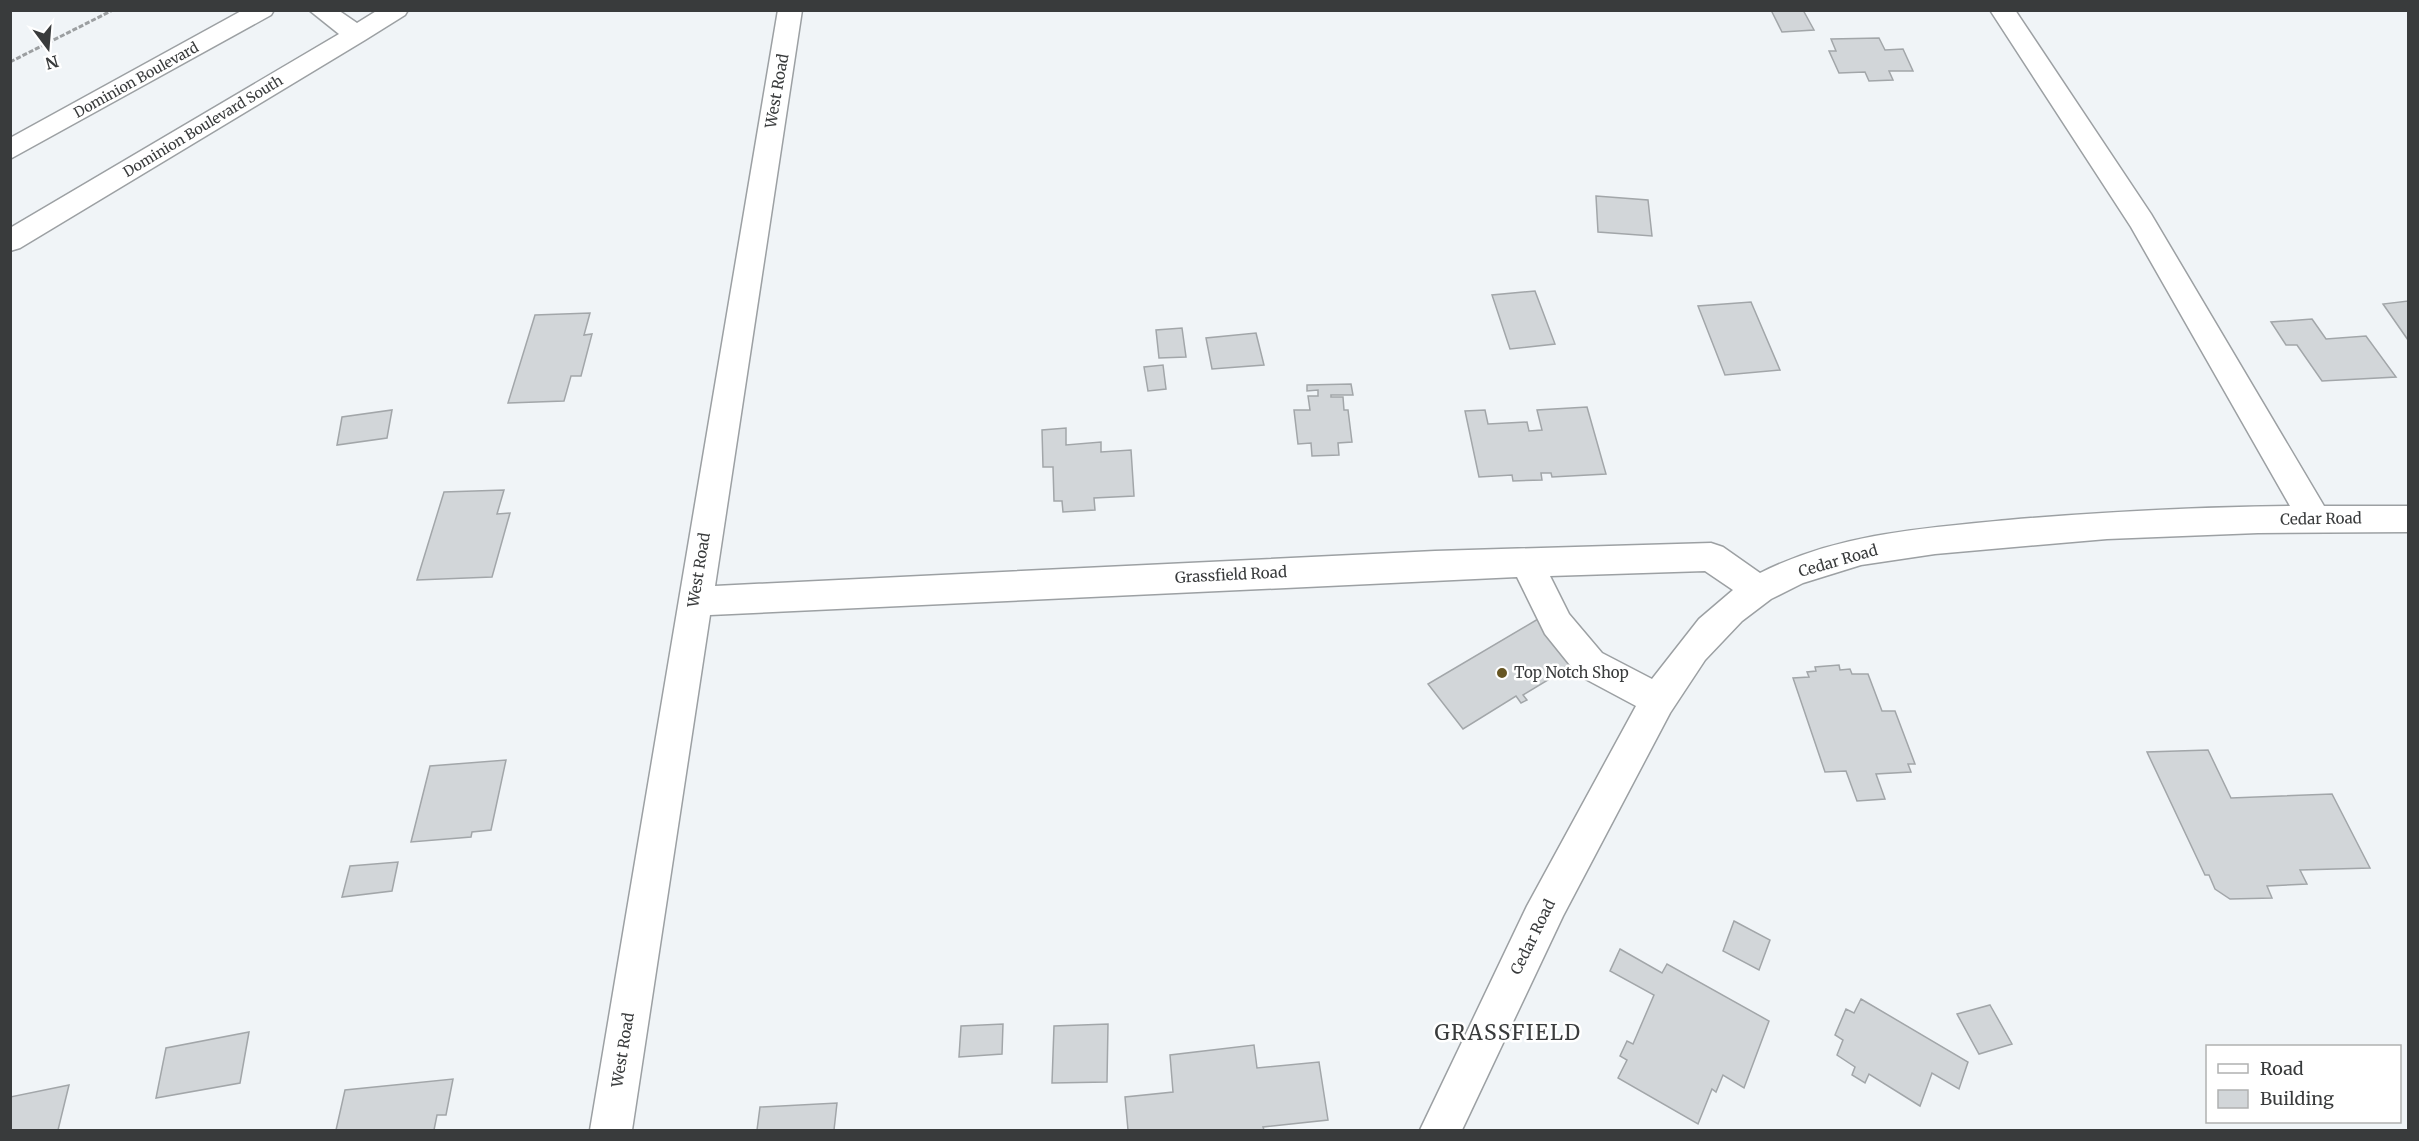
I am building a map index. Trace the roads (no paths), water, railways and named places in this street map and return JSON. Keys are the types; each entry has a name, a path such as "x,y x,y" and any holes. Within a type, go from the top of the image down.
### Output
{"main road":[{"name":"Dominion Boulevard","path":"10,150 262,10"},
{"path":"321,10 357,34"},
{"name":"Dominion Boulevard South","path":"10,241 396,10"},
{"name":"West Road","path":"611,1131 790,10"},
{"path":"2002,10 2142,220 2314,518"},
{"name":"Cedar Road","path":"1441,1131 1542,917 1660,701 1692,650 1729,611 1758,591 1798,571 1824,562 1910,543 2085,526 2314,518 2409,519"},
{"name":"Grassfield Road","path":"694,601 1527,562 1711,557 1758,591"},
{"path":"1527,562 1557,624 1590,664 1660,701"}],"place":[{"name":"Top Notch Shop","path":"1502,673"}],"district":[{"name":"GRASSFIELD","path":"1508,1033"}]}
